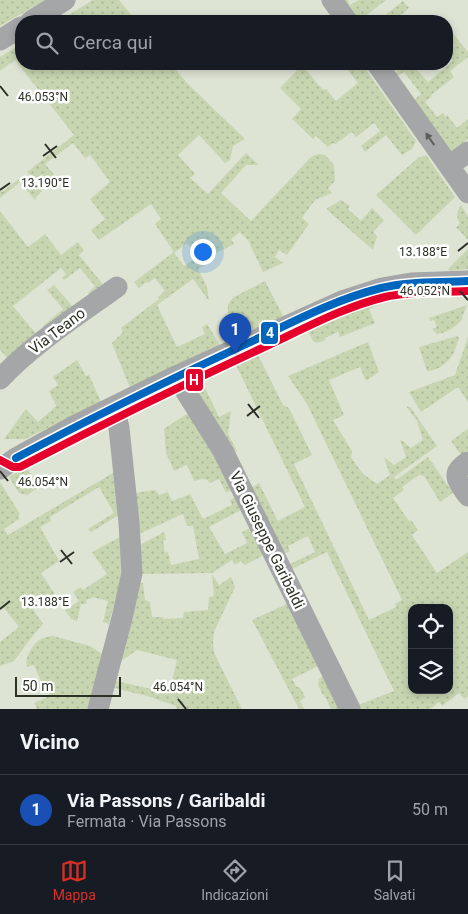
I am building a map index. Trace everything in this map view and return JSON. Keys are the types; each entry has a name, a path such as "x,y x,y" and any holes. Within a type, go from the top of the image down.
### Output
{"street":[{"path":"41,15 65,0"},
{"path":"332,0 343,15"},
{"path":"0,40 15,31"},
{"path":"381,70 468,192"},
{"path":"449,166 468,152"},
{"path":"5,459 176,376 342,301 374,290 411,283 468,281"},
{"name":"Via Teano","path":"0,379 41,342 117,287"},
{"name":"Via Giuseppe Garibaldi","path":"176,376 223,451 350,709"},
{"path":"98,709 132,574 130,523 119,428 114,407"},
{"path":"468,462 460,467 456,473 457,479 468,496"}],"green space":[{"path":"0,0 45,0 19,15 15,15 15,17 0,26"},
{"path":"93,0 119,0 131,15 69,15"},
{"path":"341,0 348,0 350,5 359,0 386,0 367,15 352,15"},
{"path":"403,1 409,8 401,15 386,15"},
{"path":"453,33 468,52 468,57 453,69"},
{"path":"15,48 15,60 0,71 0,57"},
{"path":"23,70 176,70 245,139 233,146 230,160 225,163 199,135 178,155 195,174 190,178 208,194 246,153 259,165 246,165 221,193 251,221 310,158 315,155 325,155 334,165 335,181 328,188 332,193 315,200 302,218 309,224 287,255 279,250 275,257 283,263 263,272 248,240 240,232 231,239 234,244 216,253 213,261 198,269 207,287 209,301 193,279 157,305 177,347 205,334 202,327 207,324 220,345 130,388 112,343 123,332 121,328 159,299 158,297 165,291 155,278 139,288 134,282 174,252 155,224 161,219 151,204 99,240 91,230 105,219 90,199 110,182 90,155 85,158 73,143 45,164 60,182 46,187 38,178 27,172 74,135","holes":["187,243 198,256 184,266 174,253"]},
{"path":"297,70 306,70 323,90 326,89 336,101 358,83 348,70 366,70 416,141 412,149 402,155 386,135 365,152 361,146 380,131 374,123 356,137 352,132 328,147 316,136 313,139 292,119 301,109 280,88"},
{"path":"397,70 417,70 428,82 442,70 451,70 450,71 454,77 425,102 437,117 443,113 446,117 447,115 457,128 468,119 468,139 449,154 413,101 421,94 404,72 396,77"},
{"path":"426,155 455,197 416,235 376,195 418,158"},
{"path":"24,175 43,190 35,200 20,182 0,198 0,190 2,192"},
{"path":"341,200 350,206 348,209 361,221 372,208 384,220 373,232 377,236 373,250 326,209"},
{"path":"461,205 468,217 468,240 456,227 460,224 457,214"},
{"path":"0,211 28,247 45,234 61,255 78,242 84,250 79,255 105,287 92,297 88,293 95,286 80,268 64,280 62,278 66,274 61,268 13,306 38,336 10,361 0,350"},
{"path":"468,249 468,269 450,271 448,269"},
{"path":"265,281 283,316 241,336 229,316 228,306 230,301"},
{"path":"54,285 74,308 45,329 43,326 63,309 47,290"},
{"path":"385,297 387,300 369,309 375,323 340,337 338,332 325,338 324,341 316,342 313,341 306,327 363,303"},
{"path":"467,305 463,318 452,329 437,334 432,329 437,327 434,320 430,321 429,318"},
{"path":"457,336 459,338 456,348 449,360 439,368 427,371 419,347"},
{"path":"468,337 468,402 458,387 421,412 409,392 455,375"},
{"path":"368,342 379,372 366,381 360,367 329,380 344,415 333,420 352,451 351,457 362,473 377,484 390,475 384,457 394,465 406,457 400,439 411,448 423,440 417,421 406,406 411,408 437,446 394,477 396,480 428,457 453,493 440,502 424,476 419,475 402,487 404,490 393,498 409,521 411,520 418,530 412,535 437,573 468,552 468,696 464,699 459,693 442,706 439,702 430,709 358,709 356,706 394,691 327,552 290,570 288,565 315,552 308,536 288,546 290,551 283,554 251,488 259,483 278,521 305,507 234,361 254,352 257,353 283,405 289,408 312,455 294,464 369,620 396,607 395,604 402,600 307,404 288,376"},
{"path":"77,360 86,376 89,375 101,402 25,439 4,439 26,409 38,422 56,406 49,391 58,385 53,377"},
{"path":"203,384 219,417 231,411 228,434 237,451 232,454 193,389"},
{"path":"188,413 213,454 231,490 226,493 219,479 210,483 203,479 194,481 187,465 174,471 166,453 164,429"},
{"path":"468,429 468,451 461,455 451,441"},
{"path":"26,466 39,487 27,495 19,493 9,477"},
{"path":"118,470 119,515 91,532 88,529 114,513 99,487 50,517 51,521 40,527 59,561 41,573 56,596 43,605 36,595 27,601 43,624 14,661 0,666 0,642 19,627 4,608 0,611 0,482 20,514 18,516 19,519 4,529 8,535"},
{"path":"155,490 159,495 168,492 172,501 190,494 203,519 232,505 230,500 235,497 241,510 209,527 225,554 247,543 242,532 250,528 264,555 245,565 241,561 235,565 232,560 212,573 140,574 138,546 164,532 166,540 163,541 165,553 168,552 171,565 199,559 193,526 187,526 183,514 139,534 135,493"},
{"path":"120,537 123,570 109,624 103,622 108,601 92,597 87,599 86,604 81,604 77,621 71,619 65,610 79,601 73,592 81,587 83,590 107,574 92,552"},
{"path":"212,574 219,585 231,577 235,587 214,632 213,642 214,652 242,709 177,709 176,706 147,696 110,687 112,680 169,693 177,660 137,650 118,663 138,583 143,583 145,600 150,602 152,617 162,617 164,619 183,618 184,612 208,610 209,597 214,596"},
{"path":"287,604 318,666 292,679 305,697 300,701 304,709 299,709 252,620"},
{"path":"53,636 90,646 102,654 87,709 37,709 34,703 50,696 46,685 43,686 34,665 27,667 27,659 30,651 38,641"},
{"path":"323,676 339,709 331,709 318,685 319,679"}],"transit line":[{"name":"4","path":"16,458 158,386 328,306 363,293 392,286 413,283 468,281"},
{"name":"H","path":"0,460 13,467 20,467 198,378 352,307 395,295 468,291"}],"place":[{"name":"Via Passons / Garibaldi","path":"235,354"}]}
